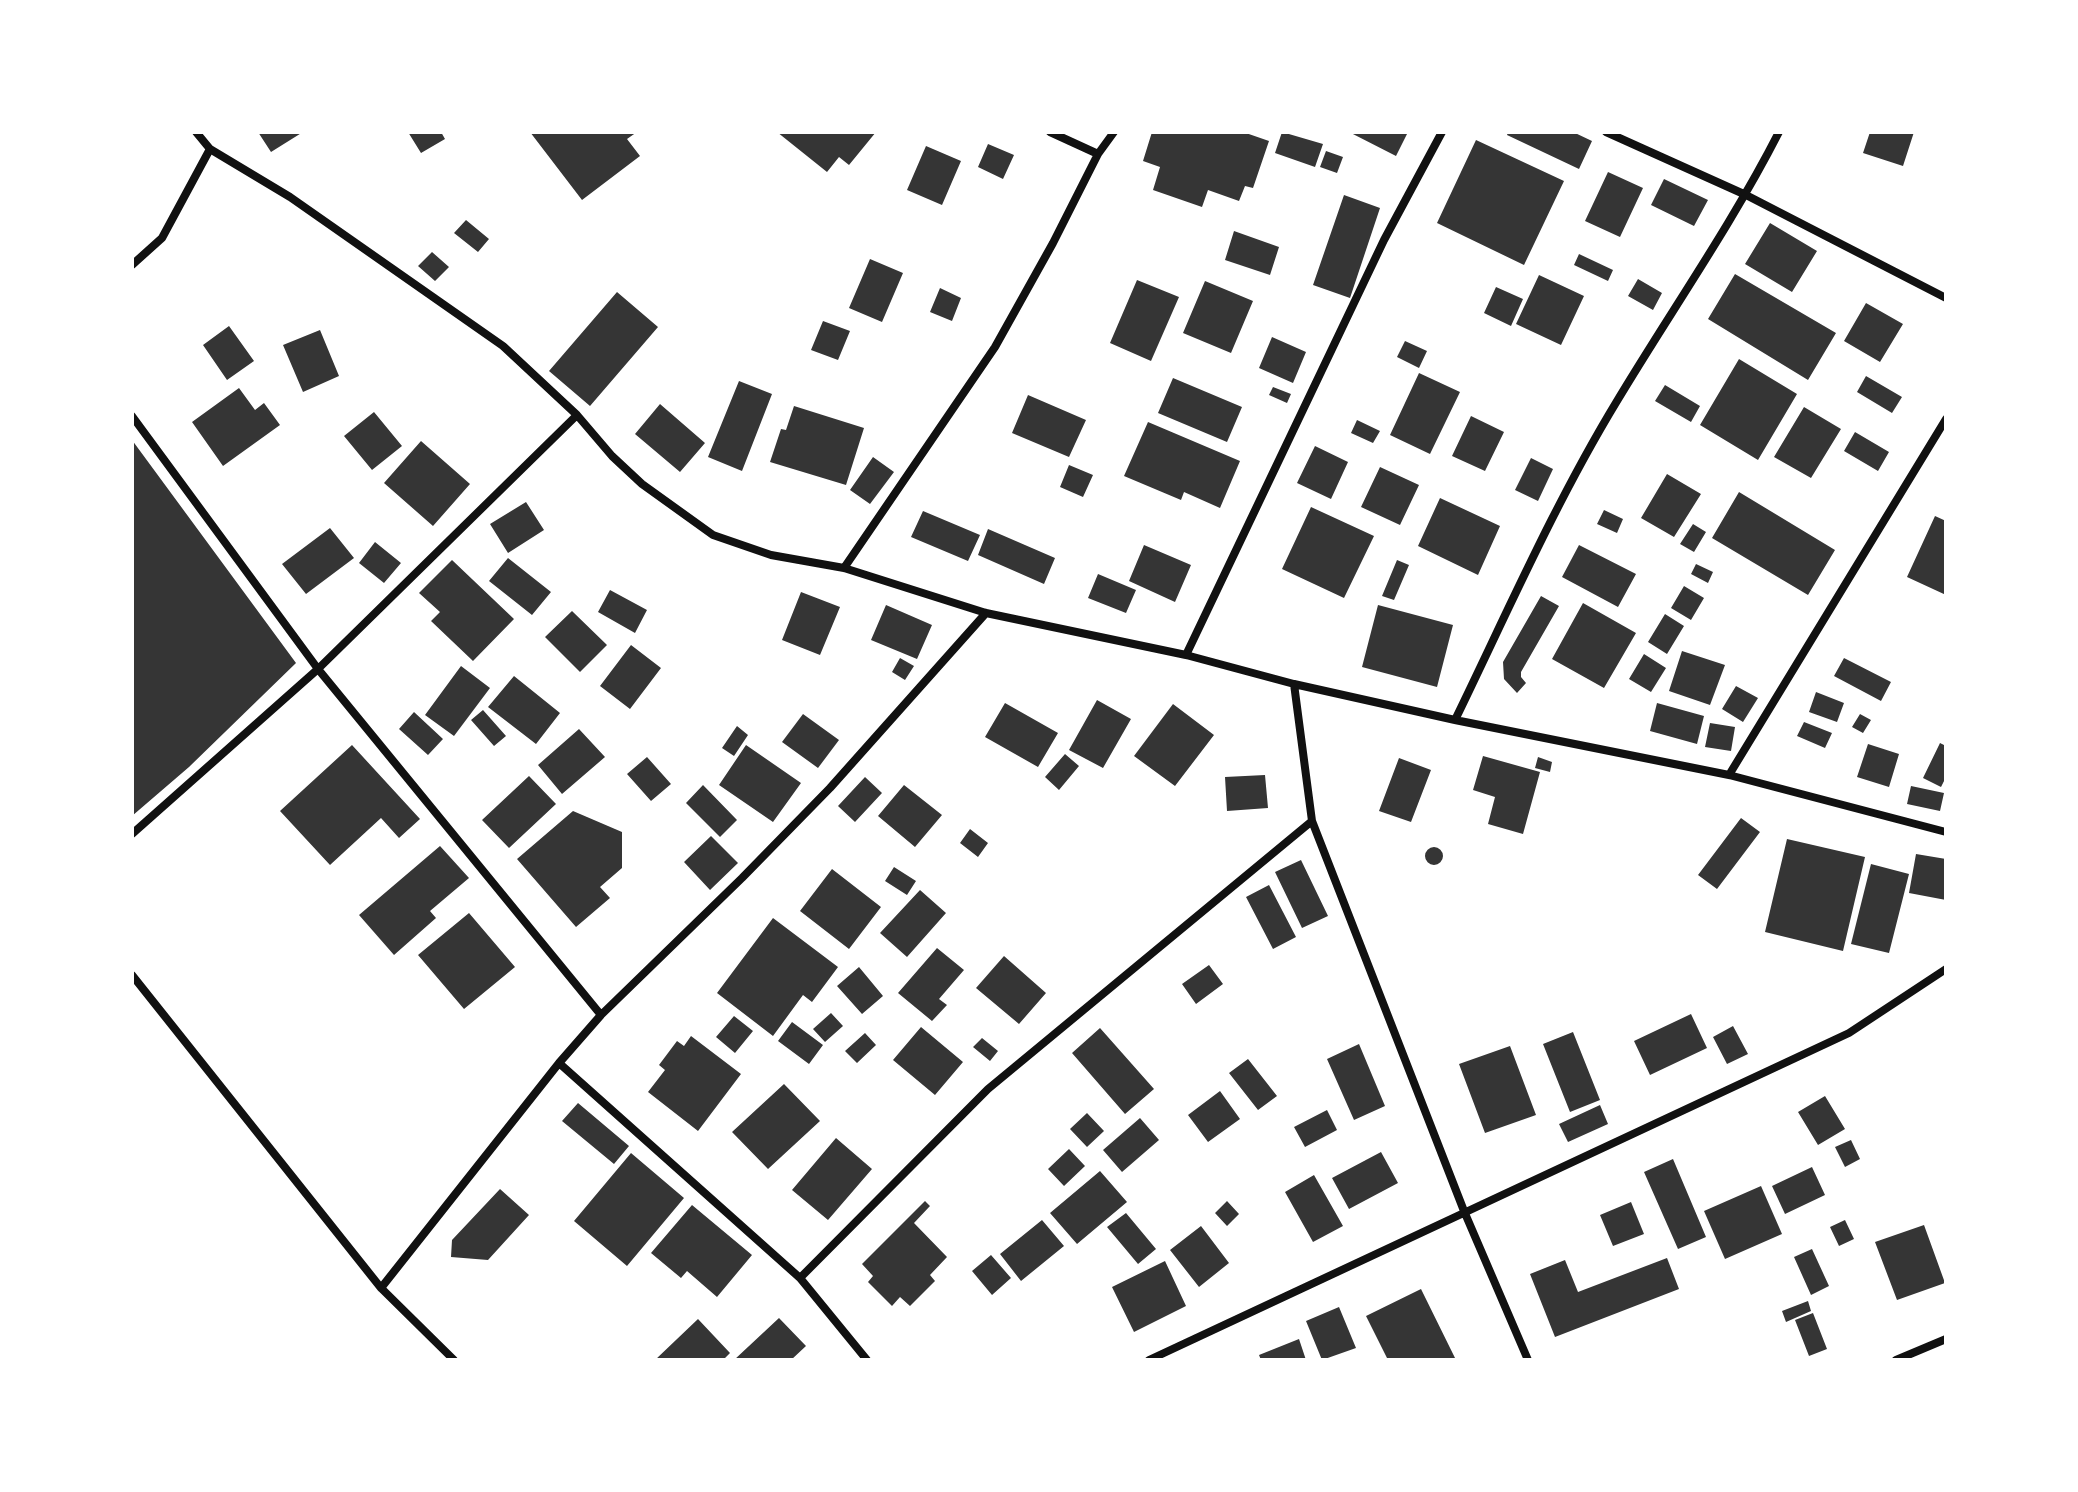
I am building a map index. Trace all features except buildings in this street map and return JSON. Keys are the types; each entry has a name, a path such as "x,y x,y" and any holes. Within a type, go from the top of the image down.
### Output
{"street":[{"path":"196,132 210,149 290,197 503,346 577,415 612,456 642,484 713,535 771,555 844,568 986,613 1186,655 1294,684 1455,720 1729,775 1946,832"},
{"path":"1050,132 1098,154"},
{"path":"844,568 995,347 1098,154 1114,132"},
{"path":"1186,655 1384,240 1442,132"},
{"path":"1606,132 1746,195 1946,298"},
{"path":"1455,720 1535,555 1615,404 1746,195 1779,132"},
{"path":"132,265 162,238 210,149"},
{"path":"132,834 318,669 577,415"},
{"path":"132,416 318,669 601,1015"},
{"path":"1729,775 1946,419"},
{"path":"381,1288 559,1063 601,1015 830,788 986,613"},
{"path":"1294,684 1312,821 1464,1211 1528,1360"},
{"path":"800,1278 988,1089 1312,821"},
{"path":"1149,1360 1849,1033 1946,969"},
{"path":"132,975 381,1288 454,1360"},
{"path":"559,1063 800,1278 867,1360"},
{"path":"1896,1360 1946,1339"}]}
